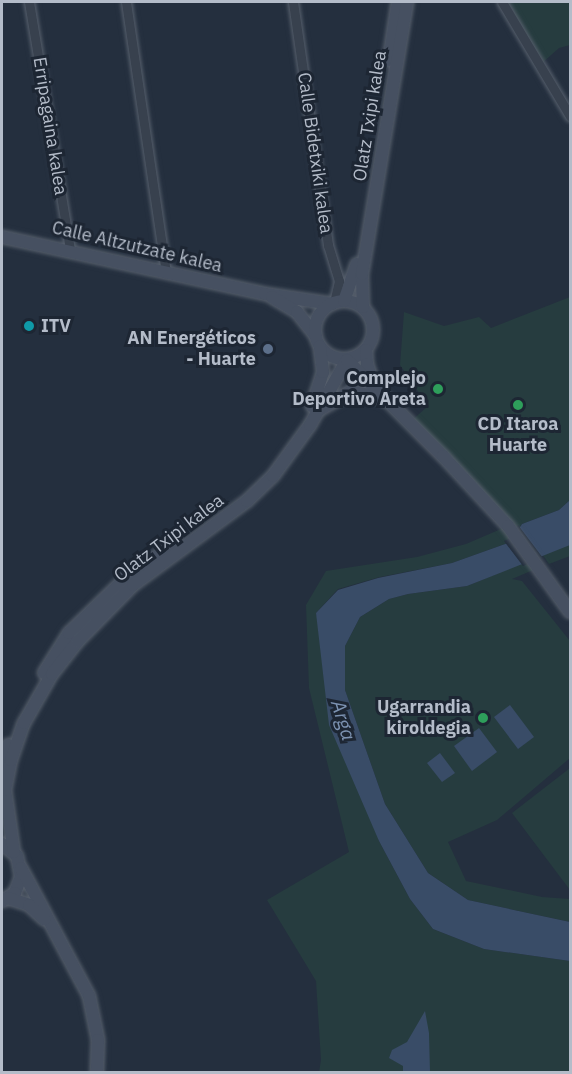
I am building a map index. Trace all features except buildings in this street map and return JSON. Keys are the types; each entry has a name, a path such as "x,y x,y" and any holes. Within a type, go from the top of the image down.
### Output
{"street":[{"name":"Erripagaina kalea","path":"29,2 70,251"},
{"path":"126,2 166,273"},
{"name":"Calle Bidetxiki kalea","path":"293,2 328,245 339,281 337,302"},
{"name":"Olatz Txipi kalea","path":"337,302 356,273 398,2"},
{"name":"Olatz Txipi kalea","path":"363,308 362,274 407,2"},
{"path":"502,2 570,116"},
{"name":"Calle Altzutzate kalea","path":"2,237 265,294"},
{"path":"265,294 337,302 363,308 373,324 373,334 366,350 367,364 381,396"},
{"path":"265,294 297,312 332,357 347,360 366,350"},
{"path":"318,341 319,315 337,302"},
{"name":"Olatz Txipi kalea","path":"2,764 24,708 69,633 127,577 239,499 271,468 291,442 309,415 320,389 323,372 318,341"},
{"path":"347,360 493,509 508,526 570,612"},
{"name":"Olatz Txipi kalea","path":"21,868 14,852 5,790 11,760 24,723 52,674 76,642 133,585 247,501 273,476 294,450 347,360"},
{"path":"318,410 350,393 381,396"},
{"path":"2,844 14,852"},
{"path":"5,900 19,885 21,868"},
{"path":"21,868 89,996 98,1040 97,1072"},
{"path":"5,900 29,905 51,927"}],"green space":[{"path":"502,2 570,2 570,45 559,48 541,64"},
{"path":"570,297 570,500 559,510 522,524 511,542 452,563 380,577 338,589 316,613 379,841 410,899 433,929 484,949 570,961 570,1072 319,1072 321,1060 316,981 267,900 349,852 309,688 306,605 326,571 417,557 466,544 508,526 409,423 428,406 400,365 404,312 444,326 479,317 491,328"},
{"path":"570,544 570,556 549,564 542,554"},
{"name":"Ugarrandia kiroldegia","path":"532,559 538,568 512,579 522,581 570,641 570,758 497,820 448,842 466,881 542,897 570,899 570,922 468,900 428,873 385,804 345,690 345,646 360,617 389,599 408,594 467,586"},
{"path":"570,768 570,890 512,813"}],"water":[{"name":"Arga","path":"570,500 570,545 467,586 408,594 389,599 360,617 345,646 345,690 385,804 428,873 468,900 570,922 570,961 484,949 433,929 410,899 379,841 329,725 316,613 338,590 378,578 452,563 511,542 522,524 559,510"},
{"path":"510,705 534,737 518,749 494,717"},
{"path":"479,728 497,752 472,771 454,746"},
{"path":"440,753 455,773 442,782 427,763"},
{"path":"425,1011 429,1033 430,1072 403,1072 403,1066 389,1058 392,1050 407,1042"}],"pier":[{"path":"518,525 543,558 523,566 504,541 509,539"}],"place":[{"name":"ITV","path":"29,326"},
{"name":"AN Energéticos - Huarte","path":"268,349"},
{"name":"Complejo Deportivo Areta","path":"438,389"},
{"name":"CD Itaroa Huarte","path":"518,405"},
{"name":"Ugarrandia kiroldegia","path":"483,718"}]}
